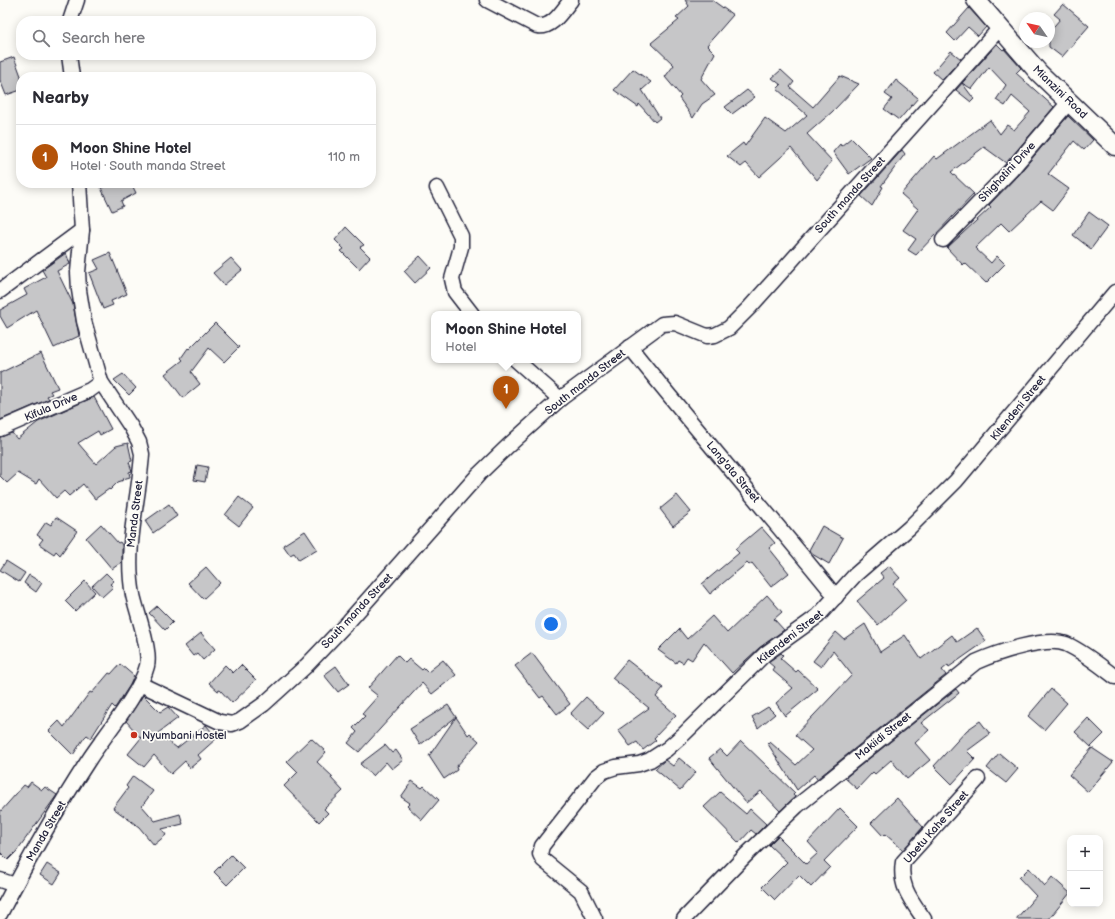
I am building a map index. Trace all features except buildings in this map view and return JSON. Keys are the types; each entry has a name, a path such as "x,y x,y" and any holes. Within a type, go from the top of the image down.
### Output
{"street":[{"path":"72,16 77,0"},
{"path":"487,0 537,26 543,27 550,24 571,0"},
{"name":"Mianzini Road","path":"976,0 1039,73 1115,146"},
{"name":"South manda Street","path":"140,684 220,722 232,724 240,721 264,704 306,666 380,587 479,474 560,399 658,326 668,322 675,323 707,336 715,335 729,328 750,307 1000,29"},
{"path":"70,60 71,72"},
{"name":"Shighatini Drive","path":"943,240 1016,164 1069,102"},
{"name":"Manda Street","path":"0,914 15,885 87,762 140,684 147,664 147,651 131,584 130,559 131,530 142,454 139,442 131,427 101,382 84,321 78,272 82,230 79,188"},
{"path":"437,188 461,236 461,247 452,279 455,292 470,311"},
{"path":"0,291 82,230"},
{"name":"Kitendeni Street","path":"595,919 581,891 543,860 540,854 542,846 596,778 604,771 616,767 639,764 650,760 667,749 765,654 818,616 855,575 904,533 956,481 994,438 1115,292"},
{"name":"Lang'ata Street","path":"630,347 670,397 772,517 836,597"},
{"path":"519,363 560,399"},
{"name":"Kifula Drive","path":"0,429 90,390 101,382"},
{"name":"Makiidi Street","path":"684,919 746,855 797,806 976,662 990,656 1043,643 1055,642 1066,644 1115,677"},
{"name":"Ubetu Kahe Street","path":"924,919 904,889 901,874 904,862 978,779"},
{"path":"0,880 15,885"}],"place":[{"name":"Moon Shine Hotel","path":"506,409"},
{"name":"Nyumbani Hostel","path":"134,735"}]}
